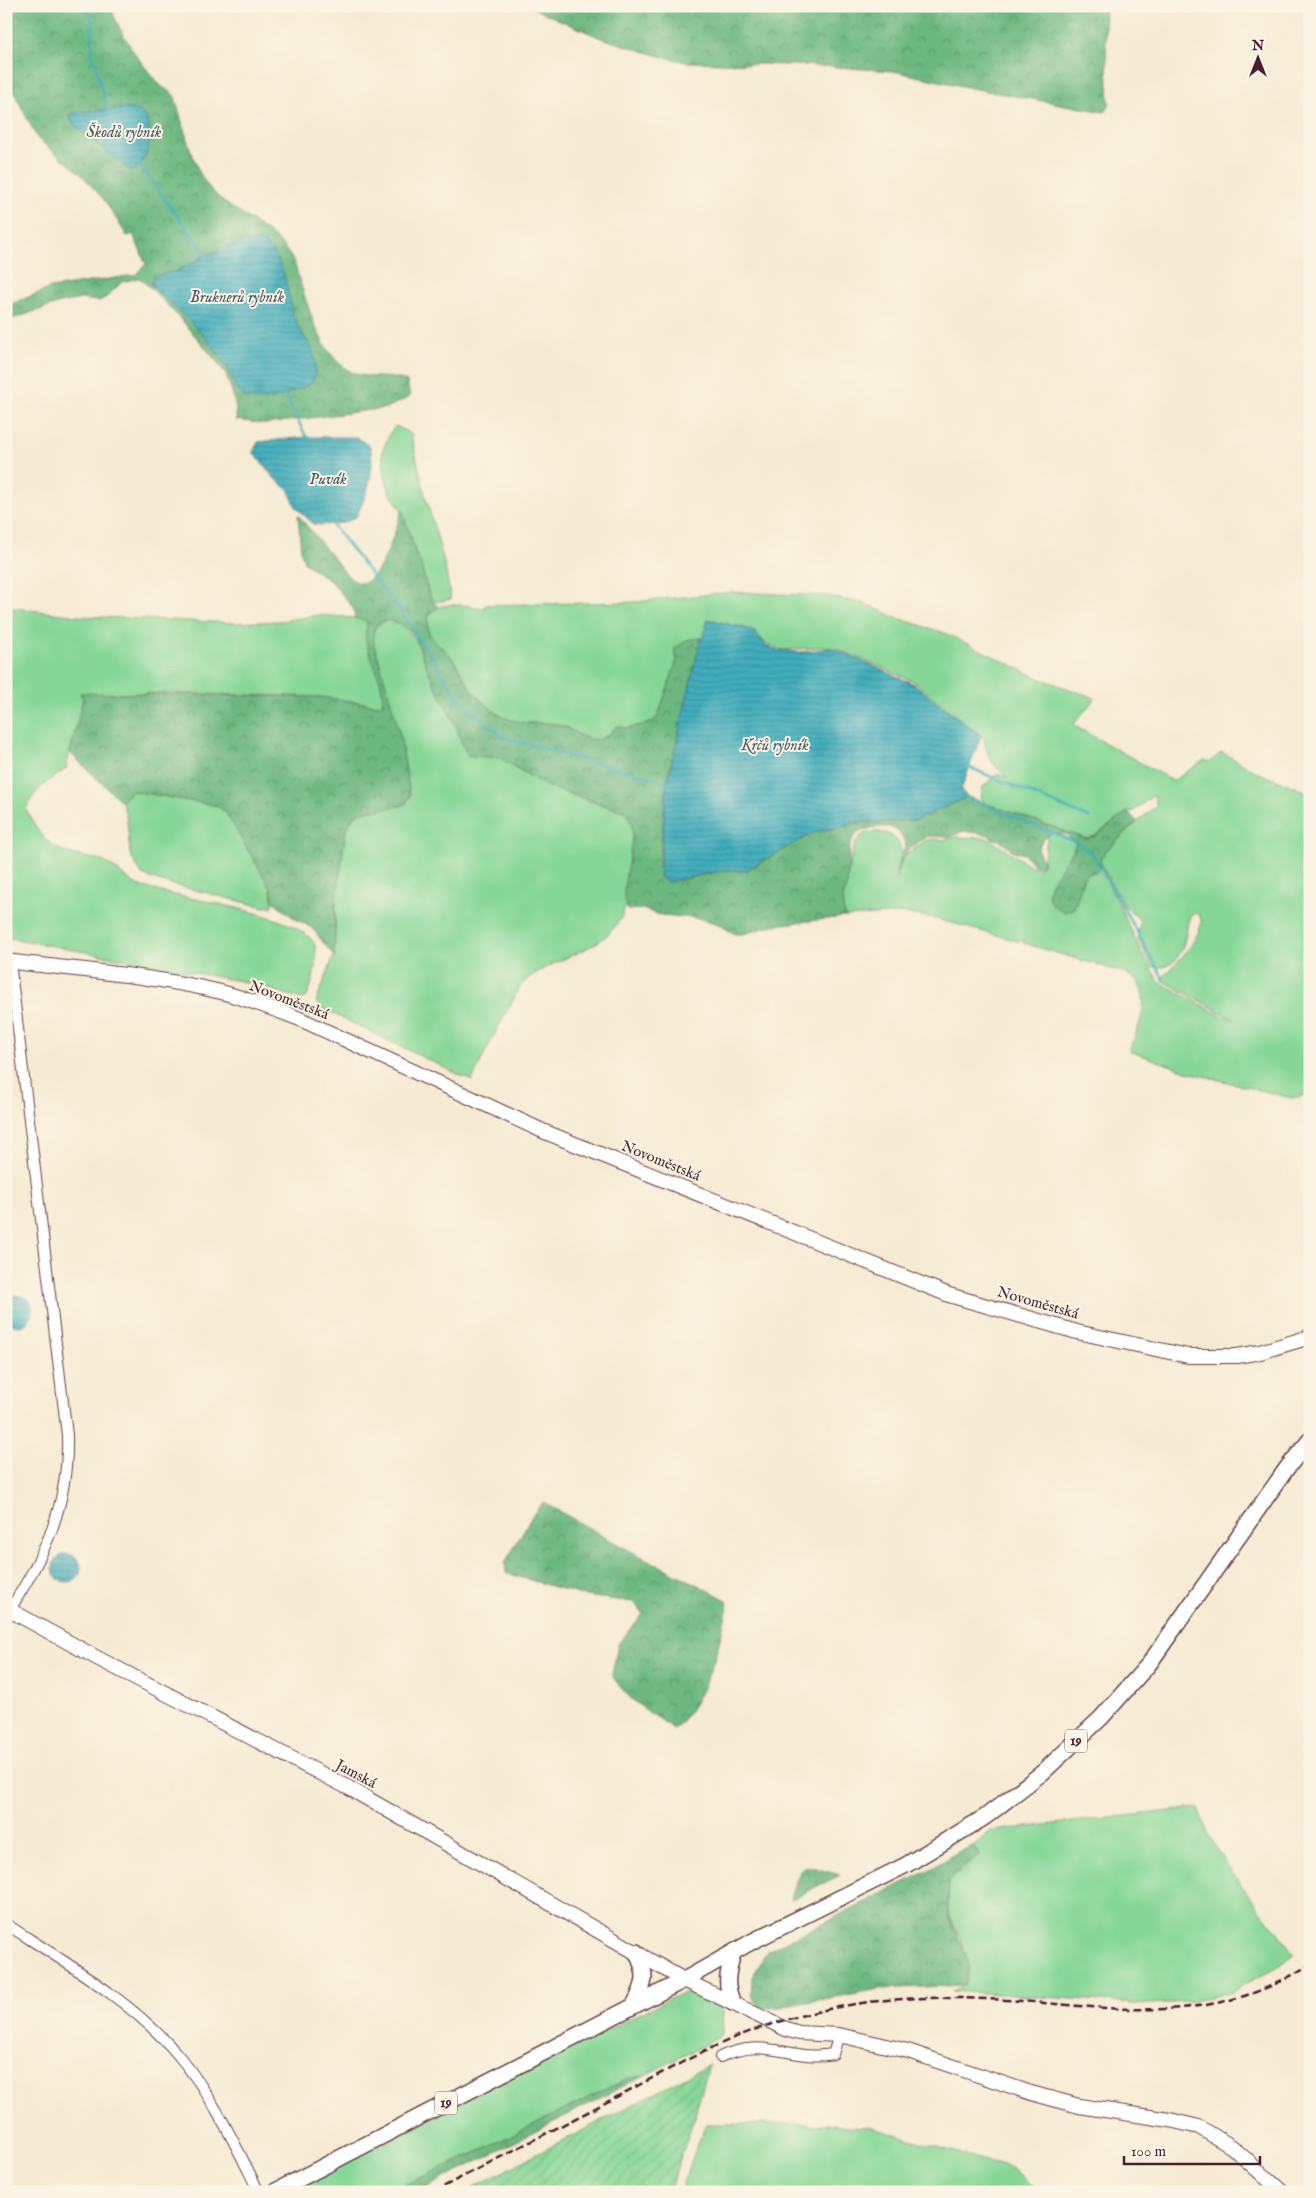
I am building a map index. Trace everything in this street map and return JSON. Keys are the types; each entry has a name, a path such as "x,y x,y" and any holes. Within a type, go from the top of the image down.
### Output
{"main road":[{"name":"19","path":"274,2192 684,1980 733,1952 906,1865 985,1817 1042,1773 1101,1718 1148,1664 1287,1468 1310,1440"},
{"path":"634,2005 642,1991 645,1978 644,1967 636,1952"},
{"path":"733,1952 728,1972 728,1991 733,2003"}],"street":[{"name":"Novoměstská","path":"8,962 158,980 221,992 265,1006 300,1019 545,1132 949,1295 1059,1327 1159,1351 1215,1358 1260,1352 1310,1337"},
{"path":"7,1611 44,1549 59,1511 64,1488 67,1458 66,1435 8,962"},
{"name":"Jamská","path":"7,1611 349,1788 684,1980 786,2029 799,2033 839,2035 908,2051 1031,2094 1079,2106 1170,2120 1199,2127 1232,2147 1282,2192"},
{"path":"6,1924 107,1992 161,2036 191,2071 213,2103 259,2192"},
{"path":"720,2057 742,2049 765,2047 821,2056 833,2054 839,2035"}],"green space":[{"path":"6,6 111,6 125,37 146,69 161,86 174,96 202,178 228,205 272,235 291,257 316,329 328,351 345,368 358,375 396,378 407,382 410,397 386,408 265,424 236,420 236,409 232,391 221,367 171,308 139,278 122,282 107,297 99,301 82,299 60,303 6,321 6,306 51,288 135,275 146,264 133,234 127,236 105,201 80,173 37,138 6,76"},
{"path":"528,6 1104,6 1109,104 1104,112 976,89 893,71 821,66 687,62 659,56 601,38"},
{"path":"396,426 411,434 425,495 443,558 451,599 437,602 431,599 402,510 390,494 382,451 391,431"},
{"path":"402,510 416,555 420,561 428,591 431,599 438,607 428,618 429,633 435,642 453,659 478,697 486,705 510,720 556,724 586,738 593,739 601,739 617,726 627,728 652,723 658,716 677,660 674,649 687,640 701,638 667,782 659,866 668,882 726,870 745,871 813,833 863,822 878,823 916,820 968,797 1087,839 1095,836 1127,812 1137,821 1100,859 1102,866 1099,871 1087,874 1083,879 1074,908 1065,912 1054,906 1049,899 1049,891 1052,882 1075,848 1076,843 1066,834 1052,833 1043,839 1038,848 1043,861 1042,865 1034,865 1024,854 1013,851 999,840 992,839 989,835 963,831 950,837 928,836 908,849 896,873 906,844 898,831 890,827 875,827 859,832 854,836 850,845 847,884 842,903 845,917 774,925 743,934 735,934 716,923 697,918 661,915 642,909 628,910 624,900 624,888 632,831 630,820 624,811 546,786 500,758 469,756 456,725 431,677 414,636 400,624 384,621 378,623 375,627 373,639 400,734 410,795 407,801 401,805 365,811 357,815 351,820 347,828 335,909 334,956 312,928 294,918 273,901 271,889 225,811 214,805 133,791 122,802 70,753 83,698 80,693 321,697 378,705 382,703 382,689 366,638 367,621 355,618 353,608 333,583 305,563 301,552 298,515 348,576 361,583 366,582 372,577 384,560"},
{"path":"733,592 826,596 866,604 897,618 942,632 1041,679 1095,698 1073,725 1173,781 1204,760 1210,762 1222,752 1256,772 1310,793 1310,1089 1308,1092 1302,1096 1291,1098 1192,1073 1129,1051 1141,1019 1143,998 1141,988 1135,980 1125,973 1023,943 1024,940 1018,941 929,917 902,913 845,917 843,904 853,850 858,839 863,835 883,832 895,838 901,850 896,876 903,857 910,851 927,840 943,840 956,837 987,838 1033,867 1040,867 1043,863 1048,834 1058,833 1076,843 1073,851 1063,863 1076,904 1083,879 1087,873 1099,871 1107,880 1145,959 1159,982 1222,1016 1235,1020 1165,982 1162,978 1190,947 1196,937 1201,919 1197,913 1190,915 1184,942 1177,958 1171,964 1163,967 1152,967 1138,938 1140,920 1124,905 1102,866 1100,860 1107,850 1156,805 1154,795 1132,812 1127,812 1095,836 1087,839 985,804 981,797 983,787 997,774 1007,778 991,760 984,738 913,681 838,649 824,647 783,650 766,644 753,630 708,619 703,638 677,660 658,716 652,723 627,728 617,727 608,735 593,740 585,738 564,726 549,723 522,722 503,717 474,693 449,654 432,638 428,629 429,615 434,609 441,606 459,605 485,608 485,605 635,602"},
{"path":"6,607 78,616 235,623 281,621 319,615 367,621 366,638 380,680 383,696 382,703 378,705 321,697 173,693 80,694 83,698 66,769 42,786 33,796 26,809 41,834 60,850 102,861 138,885 161,892 258,913 299,930 312,940 316,952 313,977 306,998 301,999 250,983 6,937"},
{"path":"389,620 401,624 416,640 466,752 509,761 537,781 588,801 624,811 630,815 632,821 626,904 618,923 607,935 594,944 548,966 521,985 487,1048 472,1081 319,1007 316,1002 334,956 336,903 345,836 350,822 358,813 402,806 406,804 410,795 373,640 374,630 377,626"},
{"path":"132,791 214,805 225,811 271,889 273,906 264,907 162,882 142,875 130,854 127,819 122,802"},
{"path":"543,1502 619,1545 727,1600 721,1636 706,1680 692,1707 674,1729 632,1699 612,1675 618,1644 643,1614 634,1602 585,1596 506,1573 505,1563 532,1516"},
{"path":"1198,1808 1205,1827 1227,1865 1295,1955 1233,1992 1189,2002 1148,2004 952,1991 965,1985 969,1968 961,1939 953,1925 948,1910 949,1880 979,1855 973,1846 991,1831"},
{"path":"973,1846 979,1855 949,1880 948,1911 968,1966 968,1976 965,1985 879,1989 774,2008 759,2008 751,1995 752,1979 767,1951"},
{"path":"808,1866 840,1875 790,1900 800,1871"},
{"path":"688,1992 697,1994 721,2007 723,2011 722,2036 643,2076 627,2079 467,2157 388,2192 291,2192 494,2085 678,1995"},
{"path":"709,2065 694,2118 669,2192 464,2192"},
{"path":"643,2076 418,2192 388,2192 467,2157 627,2079"},
{"path":"707,2124 802,2124 869,2127 1013,2169 1040,2192 680,2192 693,2154"}],"water":[{"name":"Škodů rybník","path":"125,108 143,114 150,130 148,149 142,162 134,171 127,168 75,126 70,118 76,112"},
{"name":"Bruknerů rybník","path":"260,241 269,246 280,265 296,322 312,350 315,360 315,375 312,383 280,396 262,400 242,395 226,366 210,343 151,284 153,277 177,271 206,255 237,243"},
{"name":"Puvák","path":"307,437 356,437 370,446 372,456 371,474 364,500 356,517 344,523 313,524 296,507 288,489 274,478 253,452 258,442"},
{"name":"Krčů rybník","path":"708,619 745,628 756,633 766,646 777,650 800,652 832,648 914,684 981,736 961,790 968,797 916,820 878,823 863,822 813,833 745,871 726,870 668,882 659,877 667,782 701,638 703,638"},
{"path":"13,1295 27,1298 31,1303 31,1315 26,1324 22,1326 17,1326 6,1320 6,1300"},
{"path":"67,1554 77,1558 81,1568 77,1578 67,1582 57,1578 53,1568 57,1558"}],"waterway":[{"path":"85,6 93,21 92,53 108,112"},
{"path":"139,164 207,256"},
{"path":"284,394 307,438"},
{"path":"331,523 401,612 462,703 503,737 670,783"},
{"path":"966,766 1089,818"},
{"path":"964,797 1078,843 1093,854 1164,980"}],"railway":[{"path":"433,2192 698,2055 754,2030 798,2016 866,2002 932,1998 1021,2001 1133,2009 1169,2009 1205,2005 1241,1997 1276,1984 1310,1964"}]}
